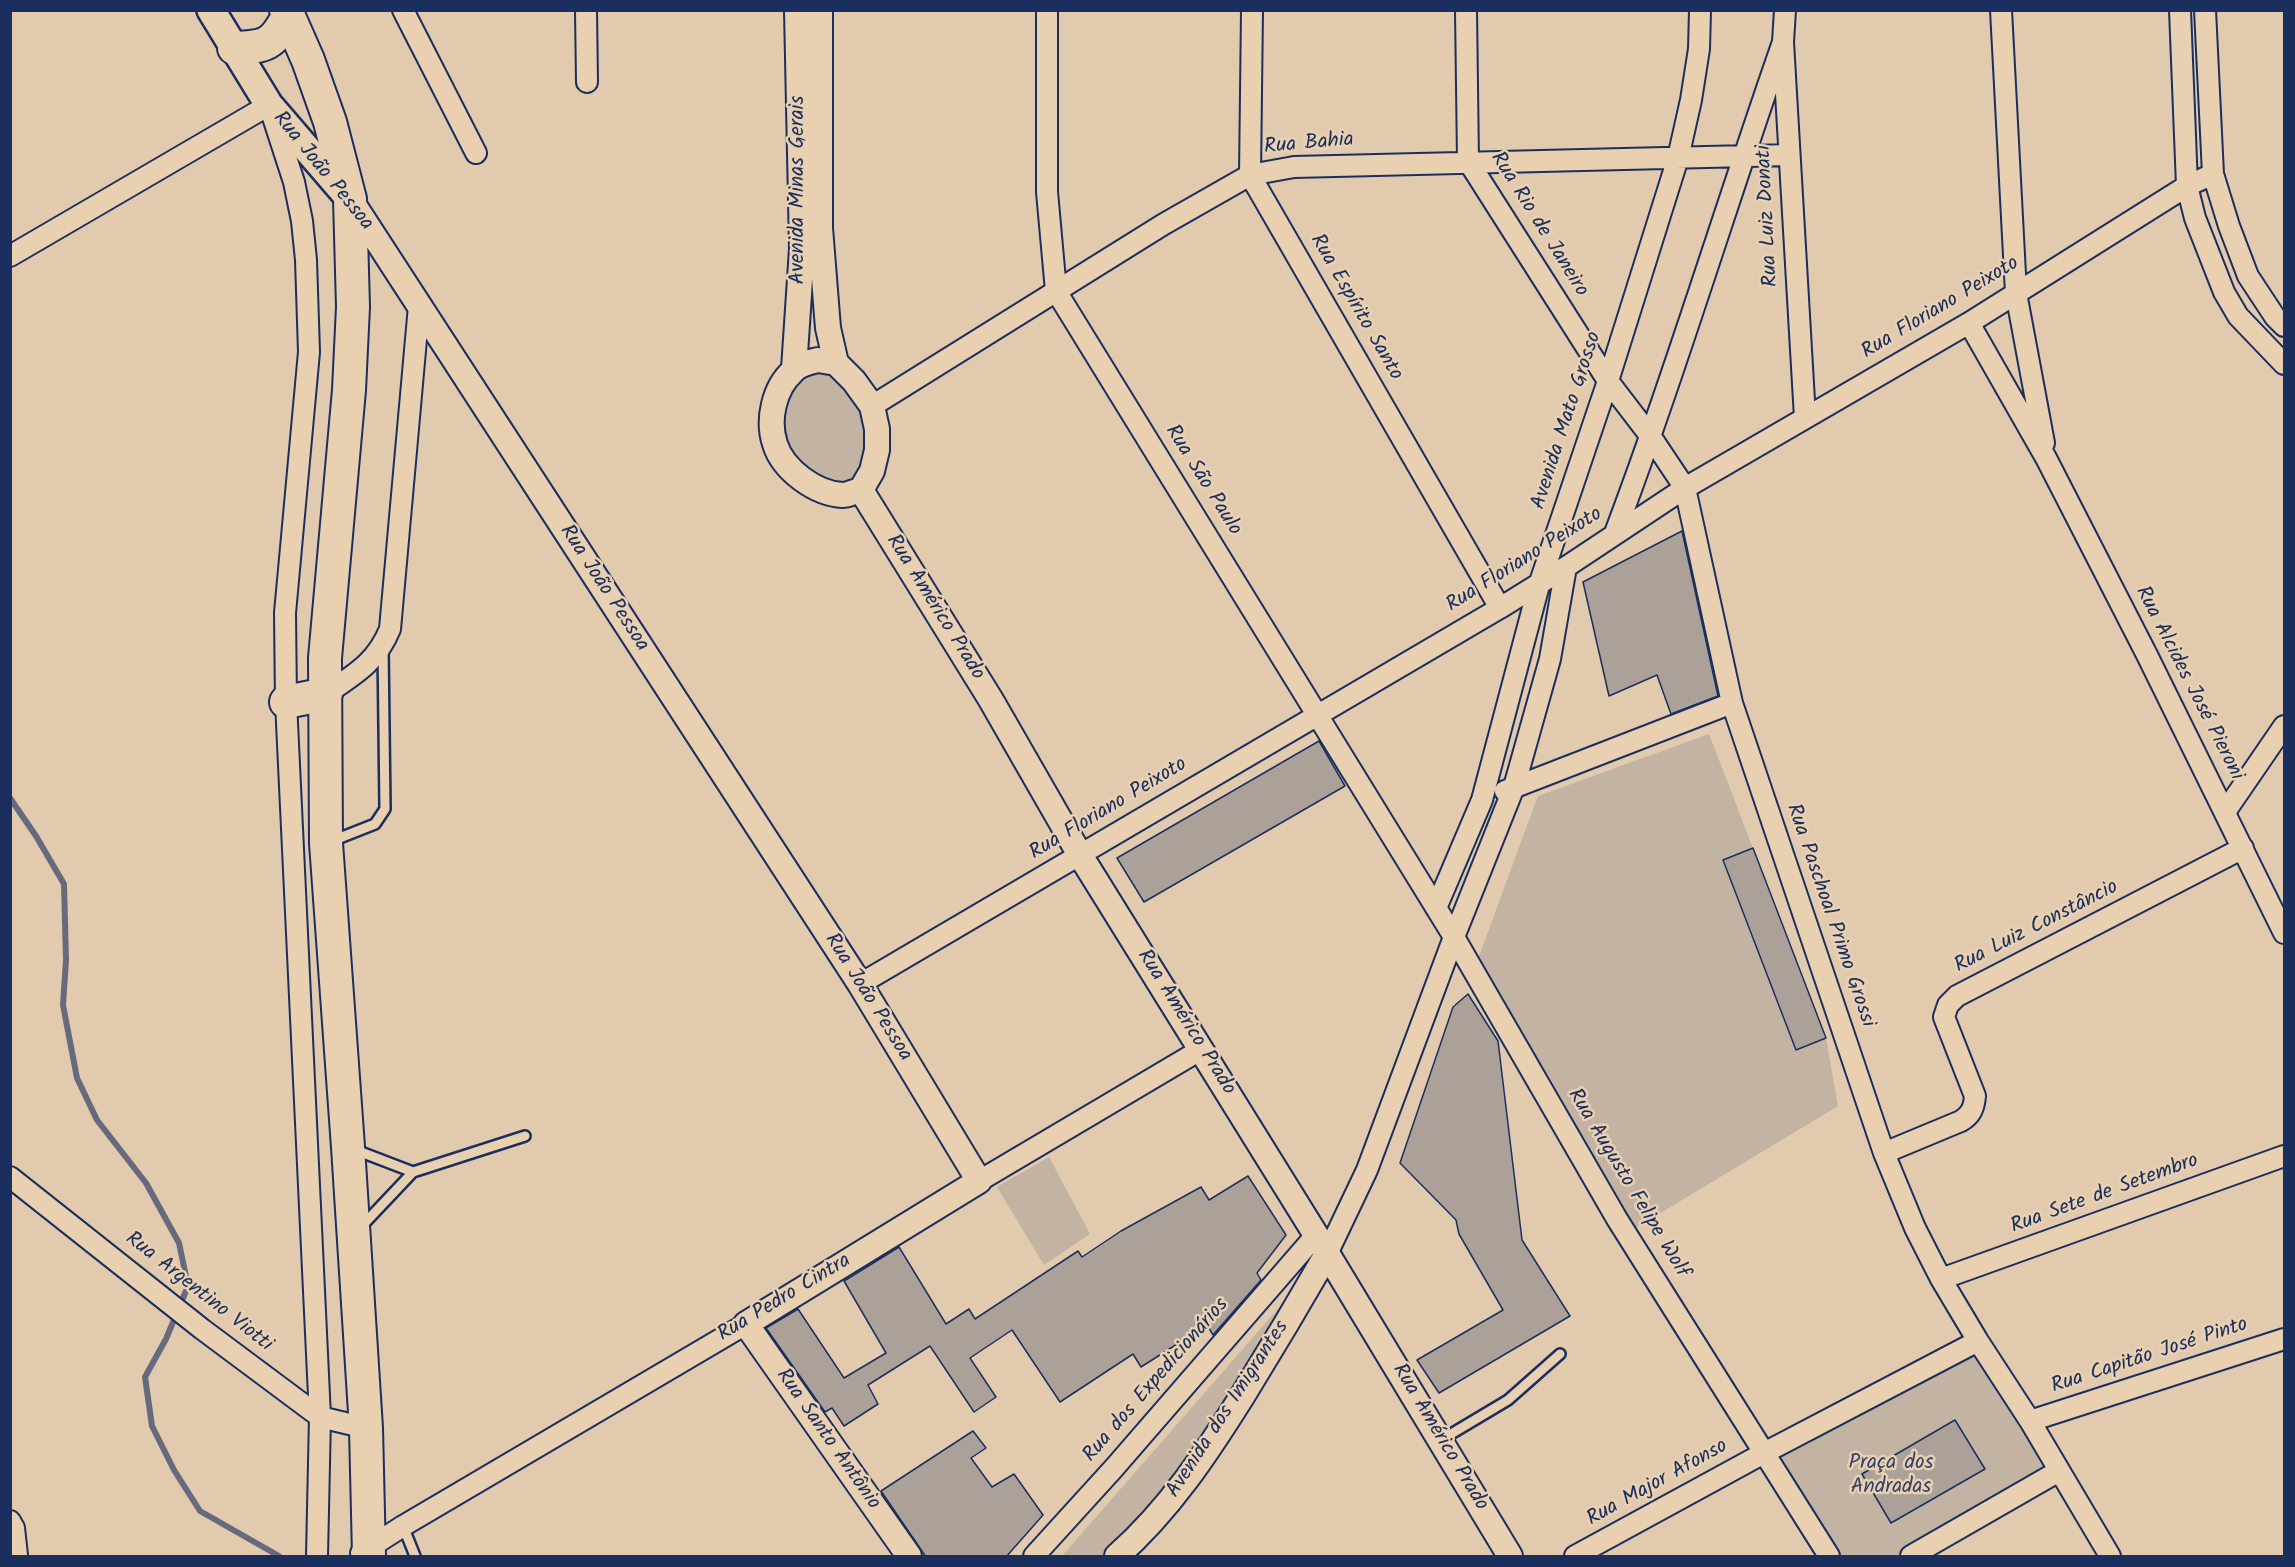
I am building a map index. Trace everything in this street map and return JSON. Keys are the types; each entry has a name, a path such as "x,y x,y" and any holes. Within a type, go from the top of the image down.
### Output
{"highway":[{"path":"234,48 262,47 271,42 279,34 287,13"},
{"path":"287,13 308,60 330,122 350,199 353,317 349,390 325,658 326,843 366,1428 364,1554"},
{"path":"286,702 326,694"}],"main road":[{"name":"Rua João Pessoa","path":"211,10 269,105 350,199"}],"street":[{"path":"403,10 476,153"},
{"path":"586,10 587,82"},
{"name":"Avenida Minas Gerais","path":"794,369 802,249 797,10"},
{"name":"Avenida Minas Gerais","path":"820,10 820,228 828,328 836,363"},
{"name":"Rua São Paulo","path":"1047,10 1047,192 1056,291 1454,937"},
{"path":"1250,175 1252,10"},
{"name":"Rua Rio de Janeiro","path":"1466,10 1468,161 1608,381 1651,437 1684,488"},
{"name":"Avenida Mato Grosso","path":"1436,908 1482,800 1539,585 1608,381 1678,158 1699,49 1700,10"},
{"name":"Rua Luiz Donati","path":"1785,10 1783,42 1805,418"},
{"name":"Rua Alcides José Pieroni","path":"2001,10 2016,292 2046,458"},
{"path":"2180,10 2187,186 2195,218 2224,292 2238,316 2284,364"},
{"path":"2205,10 2213,174 2248,276 2275,317 2284,326"},
{"path":"1616,533 1651,437 1783,42"},
{"path":"10,256 269,105 294,182 302,221 309,341 285,613 286,702 320,1417 317,1557"},
{"name":"Rua Bahia","path":"872,406 1164,224 1250,175 1294,167 1789,155"},
{"name":"Rua Floriano Peixoto","path":"860,984 1539,585 1684,488 1969,323 2187,186 2213,174"},
{"name":"Rua Espírito Santo","path":"1250,175 1500,608"},
{"name":"Rua João Pessoa","path":"350,199 860,984 979,1181"},
{"path":"326,694 366,667 383,645 390,629 419,306"},
{"name":"Rua Alcides José Pieroni","path":"1969,323 2046,458 2284,933"},
{"path":"818,360 836,363 854,381 872,406 877,429 877,450 872,471 861,490 844,495 822,489 803,479 786,464 775,445 772,424 773,408 780,388 794,369 818,360"},
{"name":"Rua Paschoal Primo Grossi","path":"1684,488 1732,703 1884,1153 1915,1228 1941,1279 1978,1341"},
{"name":"Rua Américo Prado","path":"861,490 991,700 1080,855 1202,1049 1510,1557"},
{"path":"1454,937 1514,787 1550,659 1566,567"},
{"path":"1482,800 1732,703"},
{"path":"2225,812 2284,726"},
{"name":"Rua Luiz Constâncio","path":"1884,1153 1961,1121 1974,1107 1975,1096 1944,1017 1948,1005 1957,996 2243,848"},
{"name":"Rua dos Expedicionários","path":"1034,1557 1321,1244 1367,1170 1454,937"},
{"name":"Rua Augusto Felipe Wolf","path":"1454,937 1617,1219 1764,1453"},
{"name":"Rua Pedro Cintra","path":"364,1554 403,1526 746,1324 979,1181 1202,1049"},
{"name":"Rua Sete de Setembro","path":"1941,1279 2284,1156"},
{"name":"Rua Argentino Viotti","path":"10,1177 202,1329 320,1417 366,1428"},
{"name":"Avenida dos Imigrantes","path":"1117,1557 1178,1493 1213,1442 1284,1329 1321,1244"},
{"name":"Rua Santo Antônio","path":"746,1324 909,1557"},
{"name":"Rua Capitão José Pinto","path":"2030,1421 2284,1339"},
{"path":"1829,1557 1764,1453 1978,1341 2030,1421 2110,1557"},
{"name":"Rua Major Afonso","path":"1575,1557 1764,1453"},
{"path":"1911,1557 2059,1471"},
{"path":"10,1521 14,1528 16,1556"}],"lane":[{"path":"326,843 375,824 384,809 383,645"},
{"path":"354,1235 413,1172 525,1136"},
{"path":"348,1147 413,1172"},
{"path":"1441,1440 1508,1400 1560,1354"},
{"path":"403,1526 415,1557"}],"green space":[{"path":"827,373 838,382 857,405 867,433 868,447 865,460 853,477 840,483 832,483 798,468 780,429 790,390 802,374"},
{"path":"1709,734 1826,1038 1838,1106 1629,1232 1475,967 1538,796"},
{"path":"1049,1157 1090,1234 1044,1265 997,1187"},
{"path":"1318,1263 1124,1556 1062,1556"},
{"name":"Praça dos Andradas","path":"1978,1341 2059,1471 1911,1556 1829,1556 1764,1453"}],"building":[{"path":"1682,531 1718,696 1671,714 1657,675 1609,696 1583,582"},
{"path":"1319,741 1345,786 1144,902 1117,858"},
{"path":"1753,848 1826,1038 1796,1050 1723,860"},
{"path":"1468,994 1498,1041 1522,1240 1570,1316 1439,1393 1417,1360 1503,1310 1459,1234 1456,1220 1400,1163 1453,1007"},
{"path":"1248,1176 1286,1235 1257,1273 1261,1280 1213,1335 1207,1325 1141,1367 1133,1354 1060,1402 1012,1330 970,1358 996,1397 974,1412 930,1346 868,1385 878,1404 844,1426 832,1408 825,1412 766,1328 798,1309 844,1378 886,1353 844,1281 899,1247 946,1324 969,1309 975,1319 1078,1251 1082,1257 1121,1231 1201,1187 1209,1200"},
{"path":"1955,1420 1985,1469 1891,1523 1862,1474"},
{"path":"973,1431 986,1448 971,1458 992,1487 1014,1474 1043,1515 1006,1557 926,1557 881,1491"}],"waterway":[{"path":"10,798 36,836 64,884 66,960 63,1005 77,1078 97,1120 146,1183 179,1243 188,1286 166,1339 145,1377 152,1426 174,1470 200,1511 279,1556"}]}
